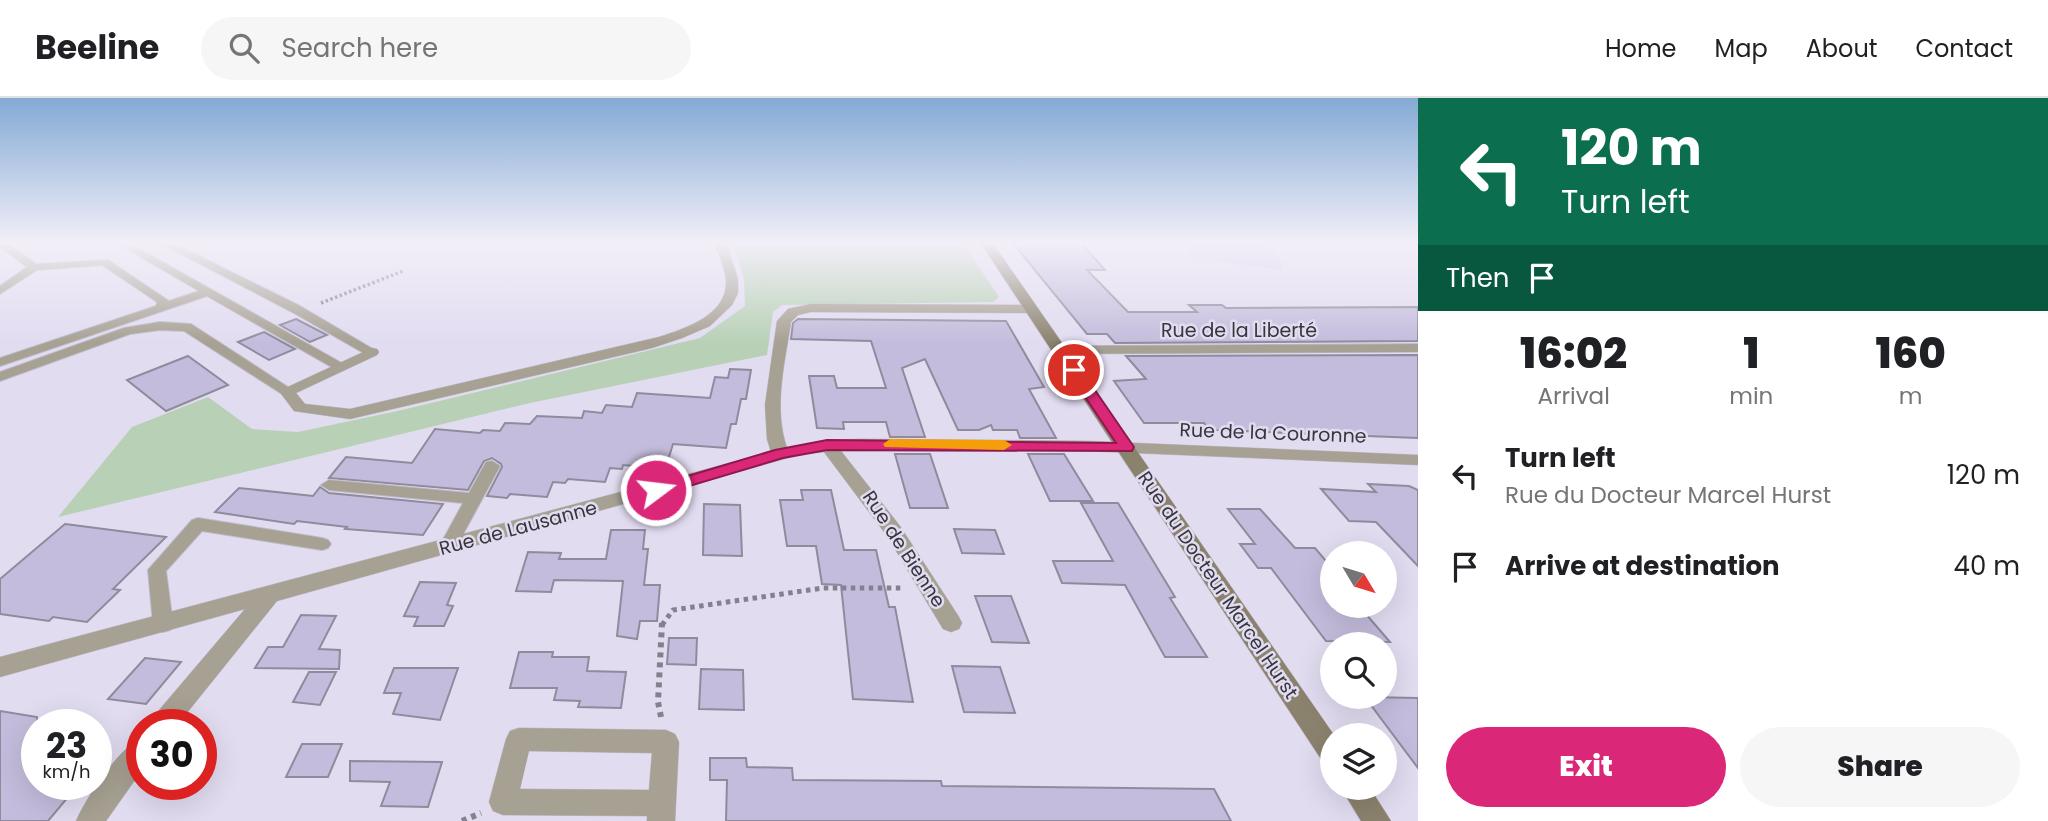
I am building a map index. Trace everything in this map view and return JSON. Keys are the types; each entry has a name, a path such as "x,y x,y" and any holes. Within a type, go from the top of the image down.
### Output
{"street":[{"path":"372,352 287,390 300,408 350,414 652,344 692,330 724,309 732,294 731,276"},
{"name":"Rue du Docteur Marcel Hurst","path":"1009,276 1320,736"},
{"path":"780,454 773,437 772,416 784,321 793,312 811,308 1032,309"},
{"name":"Rue de la Liberté","path":"1060,350 1418,348"},
{"name":"Rue de Lausanne","path":"0,667 735,469 780,454 827,445 1127,447"},
{"name":"Rue de Bienne","path":"827,445 872,498 908,548 951,623"},
{"name":"Rue de la Couronne","path":"1127,447 1418,460"},
{"path":"175,709 271,593"},
{"path":"519,739 666,742 662,812 503,802 519,739"},
{"path":"90,821 126,769"},
{"path":"1362,800 1377,821"}],"lane":[{"path":"0,291 22,276"},
{"path":"139,276 163,301 161,308"},
{"path":"167,276 207,292 340,366"},
{"path":"230,276 372,352"},
{"path":"0,362 207,292"},
{"path":"235,308 268,295"},
{"path":"161,308 287,390"},
{"path":"0,377 128,331 160,326 187,327"},
{"path":"0,355 26,353"},
{"path":"448,547 492,466"},
{"path":"329,485 474,499"},
{"path":"163,624 157,570 198,524 323,544"}],"path":[{"path":"300,311 391,276"},
{"path":"666,742 658,702 662,621 673,610 823,587 930,587"}],"green space":[{"path":"743,276 985,276 999,297 993,302 782,305 773,312 767,355 530,403 58,517 132,427 208,397 252,429 298,432 402,410 700,338 745,306"}],"building":[{"path":"1040,276 1093,276 1128,312 1197,312 1189,305 1222,305 1226,308 1418,307 1418,341 1115,343 1107,334 1087,334"},
{"path":"296,319 327,335 310,342 280,325"},
{"path":"798,319 1006,321 1044,387 1029,389 1056,438 1020,438 1017,430 993,430 991,425 979,430 958,430 925,359 902,368 925,437 890,437 886,422 843,422 844,429 817,428 809,376 834,376 837,388 886,388 871,341 791,339 793,323"},
{"path":"264,332 295,349 269,360 238,342"},
{"path":"1418,355 1418,438 1215,430 1209,429 1204,423 1144,423 1114,381 1146,379 1126,356"},
{"path":"188,356 228,385 166,411 127,380"},
{"path":"730,369 751,370 746,399 741,399 736,424 731,424 726,448 673,444 669,457 664,457 660,468 623,465 622,469 610,468 605,482 568,479 565,483 553,482 547,497 510,494 507,498 487,496 502,467 492,458 484,461 468,490 329,478 346,457 412,463 435,429 480,433 483,430 500,431 505,423 530,424 537,416 582,418 584,411 602,413 606,405 632,407 637,393 710,398 715,377 728,378"},
{"path":"895,454 930,454 948,508 910,508"},
{"path":"1028,454 1064,454 1093,501 1050,501"},
{"path":"1368,484 1409,486 1418,490 1418,566 1376,522 1349,521 1321,489 1376,492"},
{"path":"320,487 329,493 443,504 423,535 345,529 347,527 297,521 294,524 215,512 239,488 313,496"},
{"path":"801,490 831,490 844,550 876,550 889,607 895,607 913,702 853,699 841,585 822,584 816,546 787,546 780,500 803,500"},
{"path":"1081,503 1118,503 1175,597 1170,598 1207,657 1165,657 1125,585 1062,583 1053,561 1113,561"},
{"path":"704,504 740,505 742,556 703,555"},
{"path":"1228,509 1260,509 1295,548 1315,548 1320,554 1320,618 1369,618 1381,632 1320,633 1271,568 1258,568 1240,544 1255,544"},
{"path":"65,524 166,537 113,589 120,590 87,622 53,617 49,621 0,614 0,579"},
{"path":"954,529 995,530 1004,554 962,553"},
{"path":"611,530 645,530 643,549 648,549 644,585 660,585 657,621 640,621 637,639 617,636 623,581 554,580 551,592 516,591 528,552 561,553 559,559 606,559"},
{"path":"420,582 456,583 447,605 453,606 444,626 414,626 418,617 404,616"},
{"path":"975,596 1011,596 1029,643 992,642"},
{"path":"301,615 336,616 319,649 340,650 339,669 255,668 268,647 283,647"},
{"path":"669,638 697,638 696,665 667,664"},
{"path":"519,652 553,652 552,657 589,657 587,671 626,672 621,708 578,707 580,701 554,700 557,688 510,688"},
{"path":"145,658 181,662 146,704 108,699"},
{"path":"952,666 1000,667 1015,713 964,712"},
{"path":"394,668 458,668 440,720 393,714 401,693 384,693"},
{"path":"701,669 743,670 744,710 699,709"},
{"path":"309,672 336,672 320,705 293,702"},
{"path":"1397,698 1418,698 1418,768 1397,740 1397,723 1384,723 1374,709 1397,709"},
{"path":"0,711 21,714 21,800 66,800 48,821 0,821"},
{"path":"302,744 342,744 328,777 286,777"},
{"path":"710,758 746,758 747,767 792,768 793,780 941,781 942,786 1214,789 1231,821 726,821 727,780 710,780"},
{"path":"350,761 442,762 428,807 381,806 390,782 350,781"}],"slow traffic":[{"path":"890,444 1004,445"}],"route":[{"path":"656,490 780,454 827,445 1127,447 1074,370"}]}
